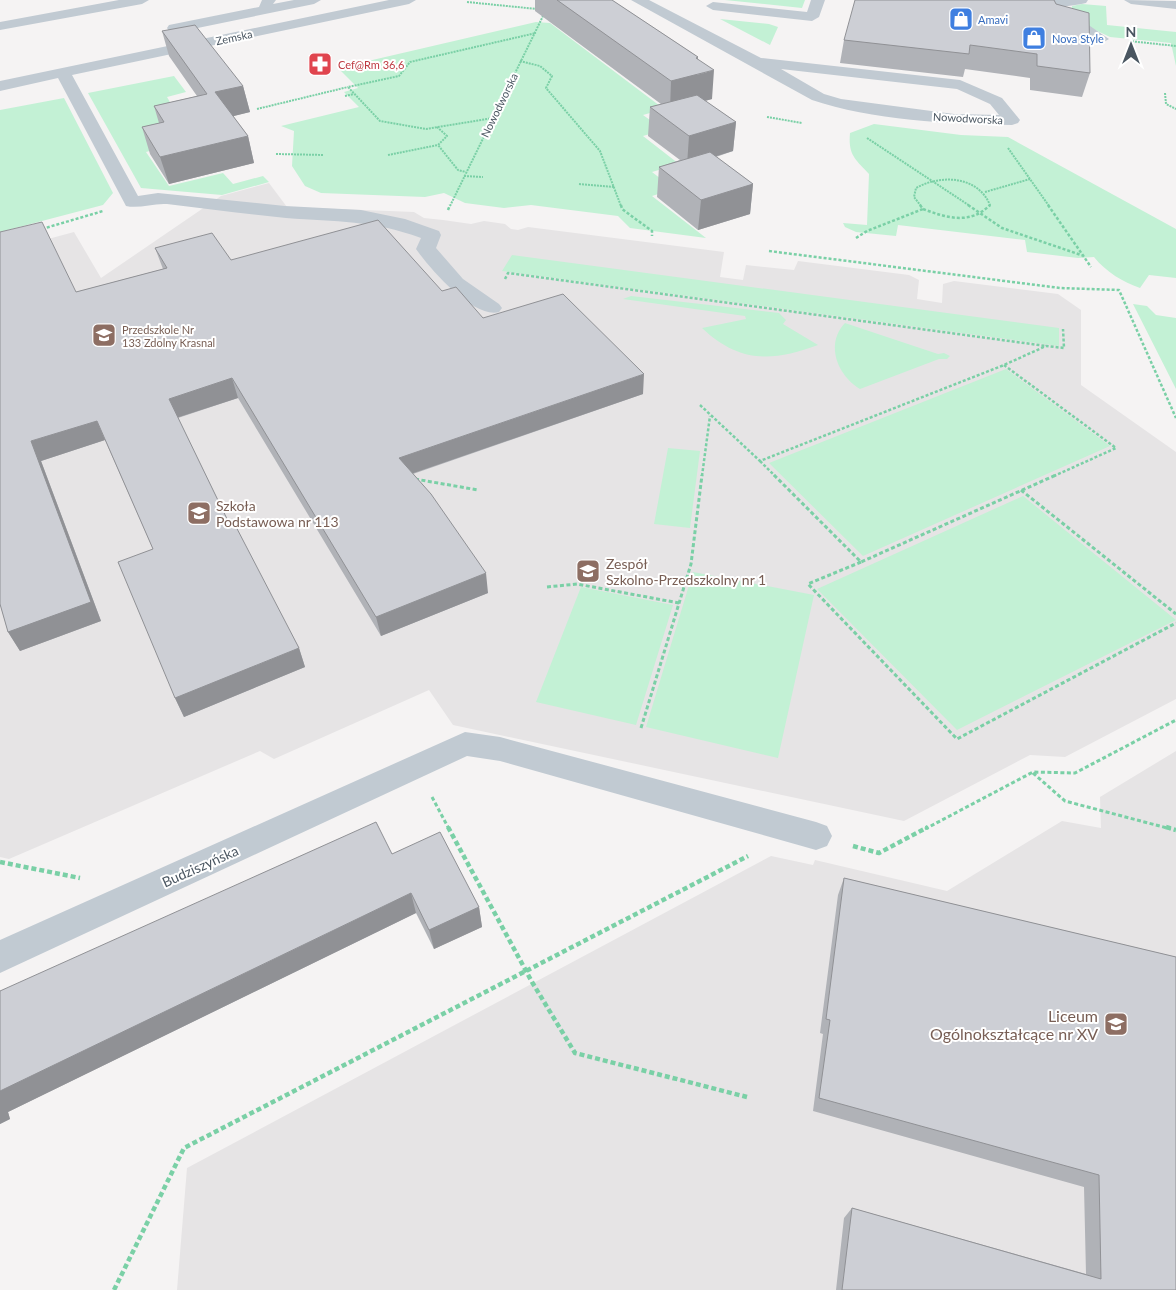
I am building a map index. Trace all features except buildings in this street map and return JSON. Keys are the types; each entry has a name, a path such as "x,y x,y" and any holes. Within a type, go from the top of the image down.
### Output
{"street":[{"path":"0,26 142,0"},
{"path":"174,28 268,5 314,0"},
{"name":"Zemska","path":"0,86 194,45 361,4 409,0"},
{"name":"Nowodworska","path":"638,0 757,62 818,97 833,109 1017,123 996,101 960,85 757,62"},
{"path":"713,6 812,17 818,0"},
{"path":"1018,0 1056,4 1081,0"},
{"path":"1130,0 1176,4"},
{"path":"1056,4 1056,22 1086,29 1102,39"},
{"path":"27,6 36,20"},
{"path":"157,7 178,34 194,45"},
{"path":"63,73 132,202 158,198 285,212 361,216 398,223 432,235 426,248 456,283 492,308"},
{"name":"Budziszyńska","path":"0,957 408,772 465,744 500,749 816,836"}],"path":[{"name":"Nowodworska","path":"448,210 520,61 536,34 546,10 467,2"},
{"path":"257,108 399,76 410,62 517,36 536,34"},
{"path":"1102,39 1176,46"},
{"path":"520,61 540,66 552,76 546,88 600,151 615,186 622,209 652,231 652,236"},
{"path":"348,87 380,121 426,129 493,118"},
{"path":"1165,93 1166,104 1176,109"},
{"path":"345,96 355,94"},
{"path":"767,117 805,124"},
{"path":"989,121 1091,266"},
{"path":"388,155 438,145 447,136 436,127"},
{"path":"867,138 1002,228 1084,256"},
{"path":"438,145 458,170 466,172"},
{"path":"276,154 324,154"},
{"path":"464,176 484,178"},
{"path":"985,192 1030,179"},
{"path":"930,181 965,182 985,192 990,199 990,205 980,215 954,218 923,209 914,201 912,195 914,189 919,185 930,181"},
{"path":"579,184 615,186"},
{"path":"35,231 132,202"},
{"path":"856,238 867,231 923,209"},
{"path":"769,251 1060,288 1119,290 1176,418"},
{"path":"503,281 508,273 1064,348 1063,329"},
{"path":"760,462 1004,365 1046,346"},
{"path":"1004,365 1116,448 808,584 957,739 1176,623"},
{"path":"700,405 861,562"},
{"path":"641,728 691,564 710,416"},
{"path":"411,473 416,480 478,490"},
{"path":"1021,490 1176,614"},
{"path":"547,587 577,584 679,603"},
{"path":"816,836 879,853 1033,772 1075,773 1176,720"},
{"path":"408,772 575,1053 747,1097"},
{"path":"1033,772 1065,801 1101,812 1176,830"},
{"path":"114,1290 184,1148 781,839 784,828"},
{"path":"0,862 120,886 127,899"}],"shaded area":[{"name":"Zespół Szkolno-Przedszkolny nr 1","path":"269,183 287,207 414,212 424,218 471,224 484,221 505,224 511,229 518,230 528,227 724,252 720,277 743,280 746,265 794,270 798,261 909,275 919,280 917,299 942,303 943,284 954,281 1058,294 1081,310 1081,385 1176,452 1176,699 1065,757 1030,755 904,821 453,725 429,690 274,759 260,751 9,859 0,857 0,252 74,232 101,278 221,196"},
{"path":"1176,751 1176,1290 177,1290 187,1168 771,856 813,865 815,860 947,891 1062,821 1101,828 1100,797"}],"green space":[{"path":"725,0 805,0 802,8"},
{"path":"1082,4 1106,6 1107,25 1176,32 1176,66 1171,43 1110,37 1072,19 1072,6"},
{"path":"720,19 769,24 778,27 770,45"},
{"path":"536,22 550,23 664,109 643,115 664,130 643,136 679,164 652,172 674,189 652,196 706,238 630,228 618,216 531,205 504,208 465,203 444,193 425,197 321,193 305,186 292,166 294,131 281,126 359,107 344,92 358,88 338,68"},
{"path":"174,76 186,92 167,97 182,123 168,146 146,152 169,186 223,173 233,184 263,176 269,182 222,195 141,188 88,93"},
{"path":"64,98 113,193 103,205 0,232 0,110"},
{"path":"874,124 961,135 1008,137 1176,229 1176,278 1149,275 1140,288 1115,276 1094,257 1078,258 1027,252 1025,240 898,225 896,236 856,232 845,227 843,223 867,225 869,174 851,152 850,133"},
{"path":"512,255 1059,328 1059,346 502,271"},
{"path":"631,296 779,313 786,320 783,324 818,345 801,351 771,356 743,353 729,348 702,328 746,319 745,316 623,299"},
{"path":"1133,304 1147,306 1156,315 1176,318 1176,389"},
{"path":"845,323 938,354 944,353 950,356 947,359 939,359 860,389 845,376 836,359 836,340 839,331"},
{"path":"1006,369 1110,446 863,556 769,463"},
{"path":"668,448 700,451 690,528 654,524"},
{"path":"1023,496 1176,620 957,730 817,589"},
{"path":"693,572 814,595 778,758 646,727"},
{"path":"581,587 673,605 636,725 536,702"}],"place":[{"name":"Amavi","path":"961,19"},
{"name":"Nova Style","path":"1034,38"},
{"name":"Cef@Rm 36,6","path":"320,64"},
{"name":"Przedszkole Nr 133 Zdolny Krasnal","path":"104,335"},
{"name":"Szkoła Podstawowa nr 113","path":"199,513"},
{"name":"Zespół Szkolno-Przedszkolny nr 1","path":"588,571"},
{"name":"Liceum Ogólnokształcące nr XV","path":"1116,1024"}]}
